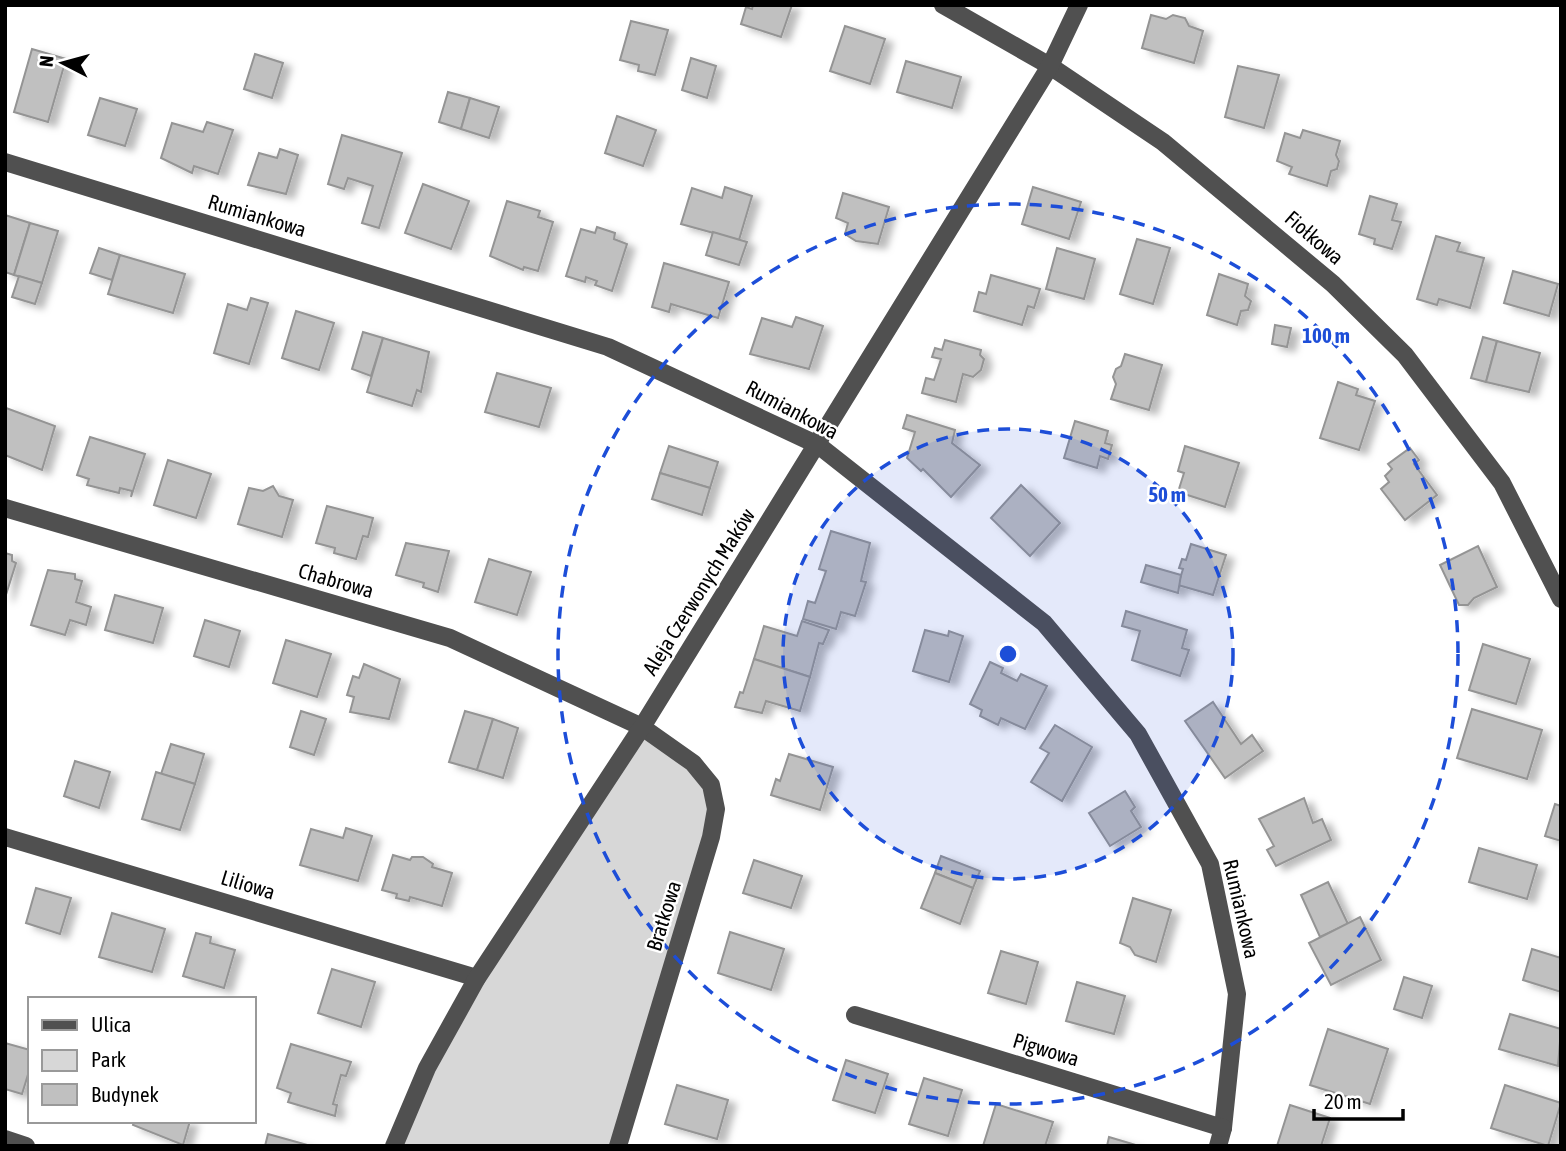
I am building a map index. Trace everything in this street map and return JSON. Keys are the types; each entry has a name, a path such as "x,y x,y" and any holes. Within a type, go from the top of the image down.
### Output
{"street":[{"name":"Fiołkowa","path":"943,5 1050,66 1163,142 1333,284 1405,355 1502,483 1561,599"},
{"name":"Aleja Czerwonych Maków","path":"394,1146 427,1069 477,978 642,727 818,444 1050,66 1079,5"},
{"name":"Rumiankowa","path":"5,162 608,347 818,444 1044,623 1138,734 1210,864 1237,993 1221,1137"},
{"name":"Chabrowa","path":"5,508 450,638 642,727"},
{"name":"Bratkowa","path":"618,1146 711,837 716,808 711,785 693,763 642,727"},
{"name":"Liliowa","path":"5,837 477,978"},
{"name":"Pigwowa","path":"855,1015 1221,1137"},
{"path":"5,1139 26,1146"}],"green space":[{"path":"642,730 691,764 715,809 616,1146 396,1146 480,978"}],"building":[{"path":"753,5 792,5 781,37 741,24 746,7 752,9"},
{"path":"1151,15 1166,19 1173,15 1185,18 1189,26 1203,31 1194,63 1142,48"},
{"path":"631,21 668,30 655,75 638,71 639,65 620,60"},
{"path":"845,26 885,39 870,84 830,71"},
{"path":"32,49 66,59 48,122 14,112"},
{"path":"255,54 283,63 272,98 244,89"},
{"path":"691,58 716,66 707,98 682,90"},
{"path":"906,61 961,77 952,108 897,92"},
{"path":"1238,66 1279,75 1264,128 1225,117"},
{"path":"448,92 470,98 461,129 439,122"},
{"path":"100,98 137,109 125,146 88,135"},
{"path":"470,98 499,107 489,138 461,129"},
{"path":"617,116 656,130 643,166 605,153"},
{"path":"207,122 233,130 218,174 194,166 192,173 161,158 172,123 203,132"},
{"path":"1303,130 1340,141 1336,155 1339,161 1337,169 1331,171 1327,186 1289,174 1292,167 1277,161 1285,133 1300,138"},
{"path":"342,135 402,153 379,228 362,223 373,186 348,178 344,189 328,184"},
{"path":"280,149 298,155 286,194 248,185 259,153 277,158"},
{"path":"423,184 469,201 451,249 405,233"},
{"path":"725,187 752,196 739,240 681,224 692,188 722,198"},
{"path":"1033,187 1081,202 1069,239 1022,224"},
{"path":"843,193 889,207 878,244 856,241 845,234 848,223 836,218"},
{"path":"1370,196 1397,204 1392,220 1401,222 1392,249 1374,244 1375,239 1359,234"},
{"path":"507,201 540,211 538,217 553,222 538,271 524,267 523,270 490,256"},
{"path":"5,215 30,223 14,275 5,272"},
{"path":"30,223 58,231 42,283 14,275"},
{"path":"597,227 615,233 614,239 627,244 612,291 595,285 597,281 586,277 585,282 566,276 581,229 595,233"},
{"path":"713,232 747,242 739,265 706,255"},
{"path":"1436,236 1460,243 1457,251 1484,258 1470,308 1439,299 1437,305 1417,299"},
{"path":"1137,239 1170,248 1153,304 1120,294"},
{"path":"99,248 120,255 112,280 90,273"},
{"path":"1057,248 1095,259 1084,299 1046,289"},
{"path":"120,255 185,274 173,313 108,294"},
{"path":"664,263 729,282 718,318 671,304 669,312 652,307"},
{"path":"1513,271 1558,284 1549,316 1504,303"},
{"path":"1219,274 1248,284 1245,296 1251,301 1248,310 1241,311 1237,325 1207,315"},
{"path":"991,275 1040,289 1034,308 1028,306 1022,325 974,311 979,292 986,294"},
{"path":"19,276 42,283 35,304 12,297"},
{"path":"251,298 268,303 249,364 214,353 228,304 247,310"},
{"path":"296,311 334,323 319,370 282,358"},
{"path":"796,317 823,326 809,369 750,354 762,318 792,327"},
{"path":"1275,325 1291,328 1287,347 1272,344"},
{"path":"363,332 383,338 371,376 352,369"},
{"path":"1483,337 1497,341 1486,382 1471,378"},
{"path":"383,338 429,352 421,392 417,390 412,406 367,392"},
{"path":"945,340 981,350 980,355 984,359 981,370 973,377 963,374 956,402 922,393 926,378 934,380 941,359 932,357 935,348 942,350"},
{"path":"1497,341 1540,353 1529,392 1486,382"},
{"path":"1125,354 1162,365 1149,410 1111,399 1116,384 1113,377"},
{"path":"497,373 551,388 539,427 485,412"},
{"path":"1338,382 1358,389 1356,395 1375,401 1359,450 1320,438"},
{"path":"6,408 55,426 42,470 5,455"},
{"path":"907,415 955,430 952,443 980,465 951,497 923,469 921,471 907,458 915,432 903,428"},
{"path":"1075,421 1108,431 1105,443 1112,445 1108,459 1100,456 1097,468 1064,458"},
{"path":"90,437 145,454 131,497 132,491 120,488 119,493 87,485 89,479 77,475"},
{"path":"669,446 718,462 710,488 660,473"},
{"path":"1185,446 1239,463 1225,507 1178,492 1184,473 1178,471"},
{"path":"1410,448 1419,460 1414,464 1437,495 1405,520 1381,489 1389,482 1385,476 1392,469 1388,464"},
{"path":"168,460 211,474 196,518 154,505"},
{"path":"660,473 710,488 702,515 652,499"},
{"path":"1021,485 1060,523 1030,556 991,518"},
{"path":"273,486 279,496 293,500 282,537 238,524 249,488 263,491"},
{"path":"327,506 373,518 368,537 363,536 356,559 334,553 335,548 316,543"},
{"path":"831,531 870,543 861,581 866,582 855,616 841,612 836,629 803,619 808,601 815,603 826,571 819,569"},
{"path":"406,543 449,551 438,592 423,587 424,583 396,575"},
{"path":"1191,544 1226,555 1213,595 1178,585 1183,569 1179,568 1182,559 1186,560"},
{"path":"1478,546 1497,587 1474,598 1468,605 1459,605 1440,565"},
{"path":"5,553 12,555 12,561 16,563 5,598"},
{"path":"489,559 531,572 517,615 475,602"},
{"path":"1146,565 1181,575 1178,593 1141,582"},
{"path":"48,570 75,574 75,579 82,581 76,602 91,607 86,625 70,620 65,635 31,625"},
{"path":"115,595 163,608 153,643 105,630"},
{"path":"1126,611 1187,630 1182,648 1189,650 1180,676 1132,660 1140,631 1122,626"},
{"path":"205,620 240,631 229,667 194,656"},
{"path":"802,621 829,630 823,644 819,643 810,677 754,659 764,626 797,636"},
{"path":"925,630 948,636 949,631 963,636 949,682 913,671"},
{"path":"286,640 331,654 317,697 273,683"},
{"path":"1483,644 1530,659 1516,704 1469,690"},
{"path":"754,659 810,677 800,711 766,701 762,713 735,707 740,692 743,693"},
{"path":"990,662 1003,668 1001,673 1017,681 1021,674 1047,686 1025,729 1001,718 998,725 980,716 982,710 970,704"},
{"path":"364,664 400,679 389,719 350,712 354,697 347,695 353,676 359,678"},
{"path":"1213,702 1241,744 1252,735 1263,751 1225,778 1185,721"},
{"path":"1472,709 1542,730 1527,779 1457,758"},
{"path":"301,711 326,719 314,755 290,747"},
{"path":"465,711 493,719 477,770 449,762"},
{"path":"493,719 518,728 503,778 477,770"},
{"path":"1055,725 1092,747 1062,801 1031,782 1049,753 1040,748"},
{"path":"171,744 204,754 195,784 161,774"},
{"path":"789,754 833,767 820,810 771,795 776,779 780,781"},
{"path":"75,761 110,772 99,808 64,796"},
{"path":"156,772 195,784 180,830 142,819"},
{"path":"1125,791 1135,807 1131,811 1141,827 1110,846 1089,813"},
{"path":"1304,798 1313,823 1322,819 1331,840 1276,866 1267,850 1274,846 1259,819"},
{"path":"1555,804 1561,806 1561,841 1545,836"},
{"path":"346,828 372,836 358,881 300,865 311,829 343,838"},
{"path":"1479,848 1537,865 1527,899 1469,882"},
{"path":"393,855 410,860 412,857 423,857 433,864 432,867 452,873 442,906 410,897 409,901 396,898 397,894 382,890"},
{"path":"941,856 980,871 973,888 935,873"},
{"path":"754,860 802,876 791,908 743,893"},
{"path":"935,873 973,888 960,924 921,908"},
{"path":"1328,882 1348,924 1320,937 1301,895"},
{"path":"36,888 71,898 60,934 26,923"},
{"path":"1133,898 1171,910 1156,962 1135,955 1130,947 1120,943"},
{"path":"112,913 165,929 152,972 99,957"},
{"path":"1360,917 1381,960 1331,985 1309,943"},
{"path":"730,932 784,949 771,990 718,973"},
{"path":"196,933 211,937 210,943 235,950 224,988 183,976"},
{"path":"1532,949 1561,958 1561,992 1523,980"},
{"path":"1001,951 1038,962 1026,1004 988,993"},
{"path":"332,969 375,982 361,1027 318,1013"},
{"path":"1404,977 1432,986 1422,1018 1394,1009"},
{"path":"1077,982 1125,996 1114,1034 1066,1021"},
{"path":"1510,1014 1561,1029 1558,1066 1499,1049"},
{"path":"1328,1029 1388,1049 1370,1104 1310,1085"},
{"path":"5,1043 28,1049 28,1074 22,1094 5,1089"},
{"path":"291,1044 351,1062 346,1076 341,1075 333,1104 337,1105 335,1116 288,1102 291,1093 277,1088"},
{"path":"846,1060 888,1074 875,1113 833,1100"},
{"path":"924,1078 962,1090 948,1136 909,1124"},
{"path":"677,1085 728,1100 717,1139 665,1124"},
{"path":"1505,1085 1561,1103 1548,1146 1491,1128"},
{"path":"996,1104 1053,1122 1045,1146 983,1146"},
{"path":"1290,1105 1330,1118 1321,1146 1277,1146"},
{"path":"134,1123 189,1123 183,1145"},
{"path":"268,1134 311,1146 265,1146"},
{"path":"1109,1137 1139,1146 1107,1146"}]}
